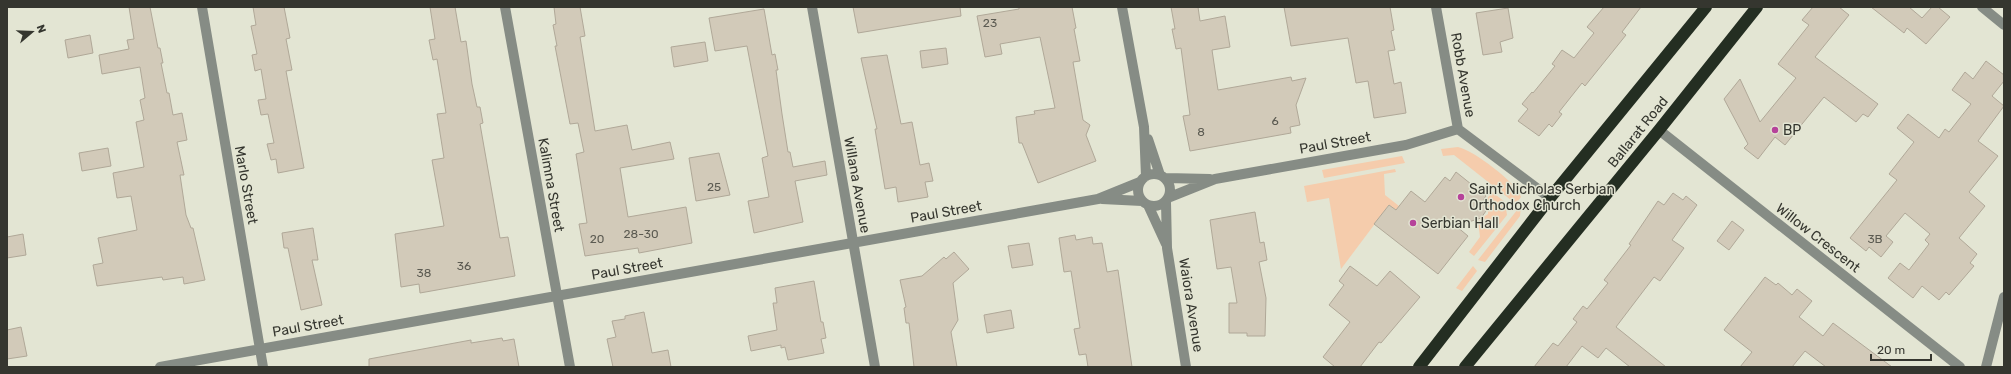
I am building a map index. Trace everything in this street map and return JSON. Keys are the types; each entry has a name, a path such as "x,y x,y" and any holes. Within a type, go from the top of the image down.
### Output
{"highway":[{"name":"Ballarat Road","path":"1419,367 1550,198 1706,7"},
{"name":"Ballarat Road","path":"1468,366 1757,7"}],"street":[{"name":"Marlo Street","path":"202,7 263,367"},
{"name":"Kalimna Street","path":"505,7 570,367"},
{"name":"Willana Avenue","path":"812,7 875,367"},
{"path":"1122,7 1144,127 1163,176 1170,187 1168,199 1158,206 1145,203 1138,192 1143,179 1144,127"},
{"name":"Robb Avenue","path":"1436,7 1458,129 1550,198"},
{"path":"1982,7 2004,25"},
{"name":"Paul Street","path":"1168,199 1215,179 1406,145 1458,129"},
{"name":"Willow Crescent","path":"1659,130 1960,367"},
{"path":"1143,179 1151,174 1163,176"},
{"name":"Paul Street","path":"1163,176 1215,179"},
{"name":"Paul Street","path":"160,367 1098,199 1143,179"},
{"name":"Paul Street","path":"1098,199 1145,203"},
{"name":"Waiora Avenue","path":"1168,199 1167,248 1186,367"},
{"name":"Waiora Avenue","path":"1145,203 1167,248"},
{"path":"1986,367 2004,297"}],"shaded area":[{"path":"1458,147 1465,149 1483,160 1512,184 1521,197 1516,204 1454,155 1443,156 1441,149"},
{"path":"1402,156 1405,163 1324,178 1322,170"},
{"path":"1395,169 1396,172 1384,174 1385,195 1399,206 1396,210 1389,205 1341,269 1329,198 1307,202 1304,186"},
{"path":"1492,192 1505,202 1507,215 1474,256 1469,252 1480,237 1478,221 1488,214 1488,204 1486,200"},
{"path":"1521,205 1520,216 1485,262 1478,260"},
{"path":"1473,266 1477,271 1462,291 1456,288"}],"building":[{"path":"129,7 150,7 158,48 160,48 163,63 161,63 167,93 169,93 173,115 182,113 187,140 177,142 184,175 180,175 186,215 191,228 193,228 205,280 184,284 183,277 163,280 162,277 97,286 93,265 103,263 98,238 137,230 131,196 117,198 113,173 144,167 136,122 144,120 140,100 145,98 140,67 102,74 99,55 129,49 127,40 134,39"},
{"path":"253,7 284,7 290,38 286,39 292,70 286,71 304,168 278,173 276,159 271,160 267,144 274,143 268,114 261,115 258,100 266,99 261,69 255,71 252,55 257,54 251,26 256,25"},
{"path":"430,7 455,7 461,42 466,41 472,84 477,107 480,107 483,123 480,124 500,238 508,237 515,276 420,293 419,284 401,287 395,234 444,226 432,160 444,158 437,114 446,113 437,59 433,60 429,40 435,39"},
{"path":"554,7 580,7 585,36 580,37 595,131 627,125 632,150 670,142 674,159 620,168 628,217 686,207 692,243 639,253 638,248 585,256 579,224 587,223 576,154 584,152 578,123 570,124 555,46 557,46 553,25 556,24"},
{"path":"853,7 960,7 961,16 858,33"},
{"path":"1019,7 1072,7 1076,28 1074,29 1080,61 1073,62 1083,120 1090,125 1086,135 1096,161 1038,183 1022,143 1019,143 1016,117 1035,114 1034,111 1055,108 1040,37 1000,44 1002,54 985,57 977,16 1019,9"},
{"path":"1171,7 1198,7 1200,21 1225,16 1230,47 1212,50 1218,90 1291,77 1292,81 1306,78 1296,105 1300,125 1290,127 1291,133 1190,151 1183,116 1190,115 1181,48 1176,49 1172,29 1175,29"},
{"path":"1284,7 1390,7 1394,30 1391,31 1395,50 1388,51 1394,84 1401,82 1406,113 1374,118 1368,81 1356,83 1348,38 1291,46"},
{"path":"1604,7 1641,7 1622,32 1626,35 1585,86 1582,83 1559,112 1562,114 1552,127 1549,124 1539,136 1518,121 1528,109 1522,104 1555,66 1552,64 1562,50 1574,58 1594,33 1587,27"},
{"path":"1813,7 1839,7 1849,15 1815,57 1878,104 1868,117 1863,114 1856,122 1824,97 1785,145 1775,137 1758,159 1744,148 1748,144 1724,99 1740,79 1760,122 1796,78 1778,64 1809,25 1802,20"},
{"path":"1871,7 1909,7 1922,18 1932,7 1938,7 1950,17 1926,44 1907,28 1904,33"},
{"path":"1508,8 1513,38 1500,42 1502,52 1483,55 1476,13"},
{"path":"764,9 772,55 775,54 778,70 776,70 782,114 788,152 790,152 793,167 825,161 827,175 795,181 803,222 754,233 748,201 769,197 762,158 768,156 747,46 715,51 709,18"},
{"path":"90,35 93,53 68,58 65,40"},
{"path":"705,42 708,61 674,67 671,47"},
{"path":"946,48 948,64 922,68 920,51"},
{"path":"887,55 901,124 912,122 920,165 929,163 933,181 925,182 928,197 898,202 896,187 885,189 875,129 877,129 861,58"},
{"path":"1986,61 2004,75 2004,81 1992,96 2004,106 1978,141 1998,156 1969,192 1985,206 1959,238 1977,254 1970,263 1974,266 1949,295 1946,292 1939,300 1922,286 1913,298 1888,278 1900,263 1909,270 1929,244 1925,240 1930,234 1905,213 1886,236 1893,242 1881,257 1869,247 1866,251 1850,238 1897,180 1889,174 1914,142 1897,128 1908,114 1939,138 1945,129 1949,132 1971,104 1952,90 1965,72 1973,79"},
{"path":"108,148 111,166 82,171 79,153"},
{"path":"719,153 730,195 696,201 689,158"},
{"name":"Serbian Hall","path":"1456,172 1486,196 1484,199 1486,211 1481,218 1456,226 1468,236 1438,274 1374,224 1389,205 1396,210 1411,191 1425,202 1445,177 1450,181"},
{"path":"1673,193 1683,200 1686,196 1697,205 1672,240 1684,248 1660,281 1654,277 1616,327 1666,367 1630,367 1606,348 1598,358 1582,346 1566,367 1534,367 1553,343 1558,346 1577,322 1573,319 1583,306 1587,309 1608,283 1604,280 1631,245 1629,244 1658,201 1664,205"},
{"path":"1255,212 1260,243 1264,242 1267,260 1259,262 1266,298 1265,336 1247,336 1247,333 1229,333 1229,303 1237,303 1231,267 1217,269 1210,220"},
{"path":"1732,221 1744,230 1729,250 1717,241"},
{"path":"313,228 318,260 312,260 322,305 301,310 288,248 284,248 282,233"},
{"path":"23,234 26,255 7,258 7,237"},
{"path":"1075,235 1076,240 1092,237 1093,244 1102,243 1107,272 1118,270 1132,367 1088,367 1086,354 1079,355 1074,329 1080,328 1071,271 1064,272 1059,238"},
{"path":"1029,243 1033,265 1012,268 1008,246"},
{"path":"954,252 969,269 953,283 958,320 951,332 957,367 914,367 909,323 906,323 904,308 906,307 900,280 922,276 944,257 946,259"},
{"path":"1350,266 1377,286 1390,271 1420,297 1381,343 1379,342 1360,367 1335,367 1323,357 1350,322 1329,305 1344,285 1339,281"},
{"path":"1765,277 1776,285 1778,283 1792,295 1797,289 1812,301 1799,317 1823,336 1833,323 1892,367 1826,367 1805,351 1792,367 1740,367 1752,352 1724,330"},
{"path":"814,281 821,322 823,322 826,338 821,339 824,353 788,360 785,347 781,348 781,345 751,351 748,336 777,330 773,303 777,303 775,288"},
{"path":"1011,310 1014,328 987,333 984,315"},
{"path":"644,312 652,353 668,350 671,367 613,367 607,339 616,337 612,321 625,319 625,316"},
{"path":"21,327 27,356 7,359 7,330"},
{"path":"502,338 503,341 514,339 519,367 369,367 369,359 471,340 471,343"}],"place":[{"name":"BP","path":"1775,130"},
{"name":"Saint Nicholas Serbian Orthodox Church","path":"1461,197"},
{"name":"Serbian Hall","path":"1413,223"}]}
